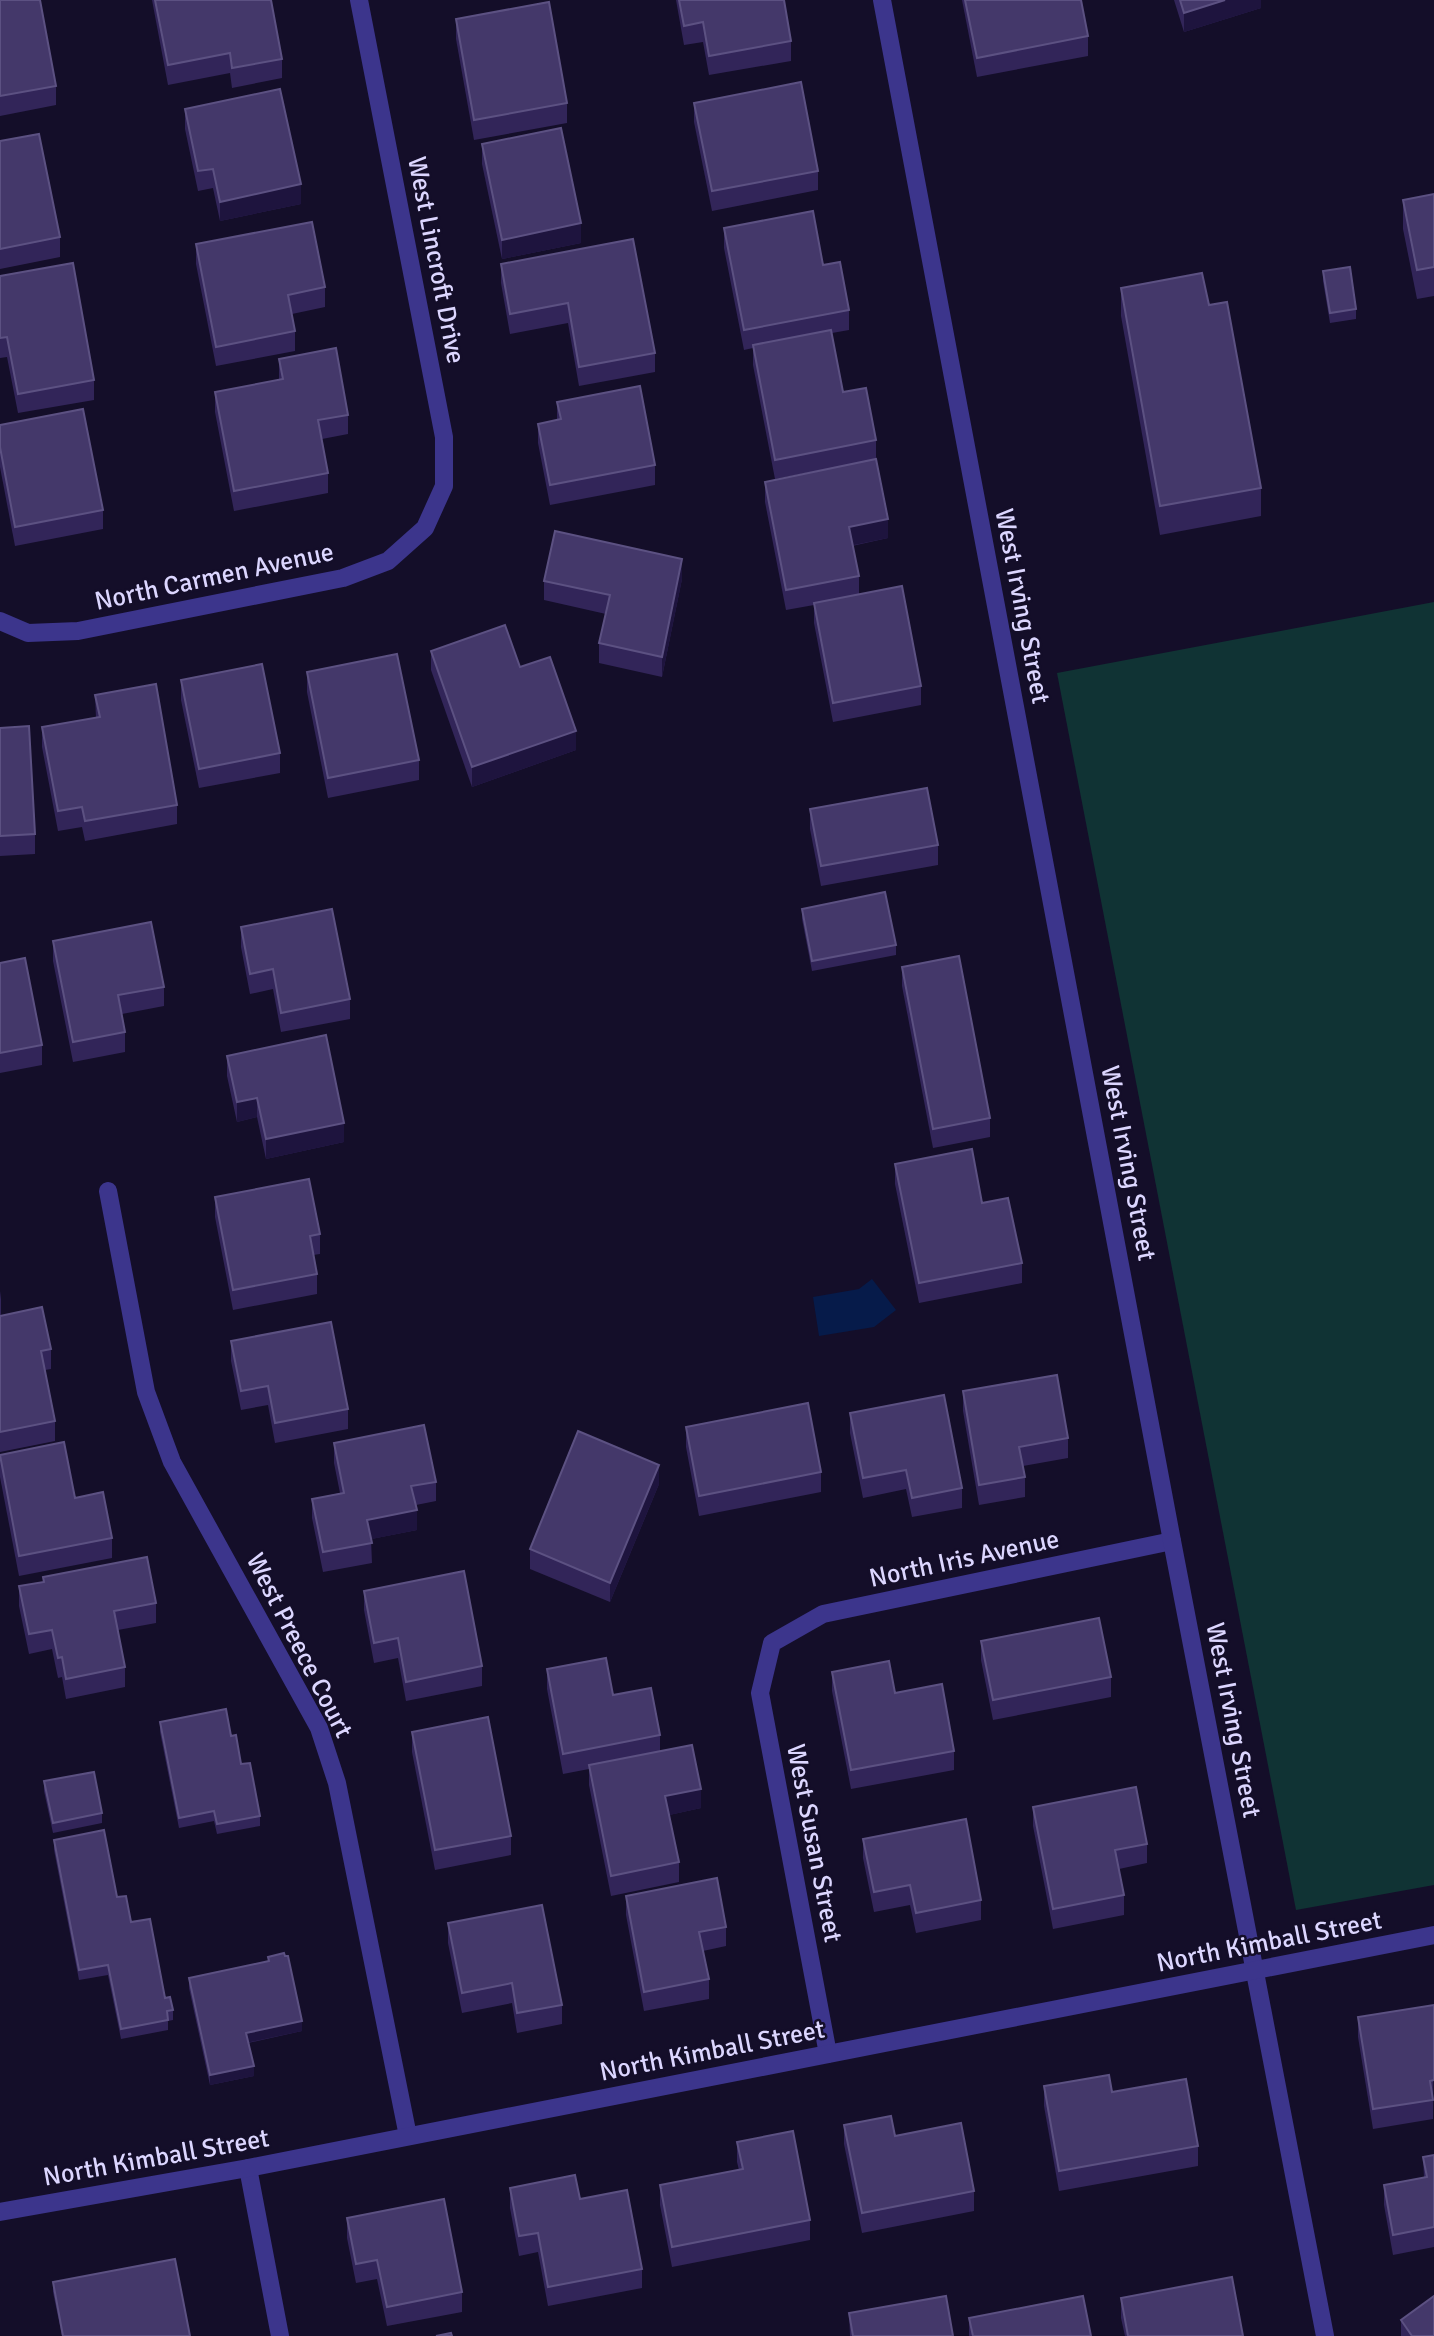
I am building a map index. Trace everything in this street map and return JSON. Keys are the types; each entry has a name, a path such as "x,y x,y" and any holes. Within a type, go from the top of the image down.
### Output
{"street":[{"name":"West Lincroft Drive","path":"359,0 444,438 444,485 425,528"},
{"name":"West Irving Street","path":"882,0 1172,1541 1325,2336"},
{"name":"North Carmen Avenue","path":"0,621 28,632 78,631 343,578 387,561 425,528"},
{"name":"West Preece Court","path":"108,1191 146,1392 172,1462 319,1728 337,1783 408,2136"},
{"name":"North Iris Avenue","path":"772,1643 823,1614 1172,1541"},
{"name":"West Susan Street","path":"772,1643 760,1693 828,2054"},
{"name":"North Kimball Street","path":"0,2211 247,2168 1434,1935"},
{"path":"247,2168 280,2336"}],"green space":[{"path":"1434,602 1434,1885 1296,1910 1057,673"}],"water":[{"path":"872,1279 896,1310 874,1327 819,1336 813,1297 859,1289"}],"building":[{"path":"0,0 40,0 56,86 0,96"},
{"path":"155,0 271,0 282,59 232,68 230,53 168,65"},
{"path":"679,0 784,0 791,41 709,56 703,22 684,26"},
{"path":"965,0 1081,0 1088,36 977,58"},
{"path":"1180,0 1225,0 1184,13"},
{"path":"549,2 567,103 474,120 456,19"},
{"path":"801,82 818,171 712,191 694,103"},
{"path":"280,89 301,184 220,202 213,169 198,171 185,109"},
{"path":"561,128 581,223 502,240 482,144"},
{"path":"39,134 60,237 0,249 0,141"},
{"path":"1434,194 1434,267 1417,270 1403,200"},
{"path":"813,211 823,265 840,262 849,310 744,330 724,228"},
{"path":"312,222 325,287 288,295 295,331 216,347 196,244"},
{"path":"633,239 655,353 579,367 568,303 510,314 501,264"},
{"path":"73,263 94,380 18,394 7,337 0,338 0,276"},
{"path":"1350,267 1356,309 1330,313 1323,271"},
{"path":"1202,273 1209,305 1227,302 1261,488 1160,506 1121,288"},
{"path":"831,330 843,392 866,388 876,440 775,460 753,345"},
{"path":"336,348 348,415 318,420 328,473 234,491 215,392 283,379 279,359"},
{"path":"640,386 655,465 550,485 538,424 561,419 557,402"},
{"path":"83,409 103,510 15,527 0,447 0,425"},
{"path":"876,459 888,519 849,527 859,576 786,590 765,482"},
{"path":"555,531 682,559 662,657 599,643 610,595 544,581"},
{"path":"902,586 921,686 833,703 814,603"},
{"path":"505,625 520,667 550,657 576,731 472,767 431,651"},
{"path":"397,654 419,760 328,778 307,672"},
{"path":"262,664 280,753 199,769 181,680"},
{"path":"156,684 177,805 85,821 82,807 58,811 42,727 100,717 95,695"},
{"path":"29,726 35,834 0,836 0,728"},
{"path":"927,788 938,845 821,866 810,809"},
{"path":"885,892 896,945 812,961 802,909"},
{"path":"332,909 350,999 281,1013 273,969 250,974 241,927"},
{"path":"151,922 164,987 118,995 125,1032 73,1042 53,941"},
{"path":"959,956 990,1118 933,1129 902,967"},
{"path":"25,958 42,1045 0,1053 0,963"},
{"path":"326,1035 344,1123 266,1139 257,1098 237,1102 227,1056"},
{"path":"972,1149 982,1203 1008,1198 1022,1263 919,1283 895,1164"},
{"path":"309,1179 320,1234 310,1236 317,1274 233,1290 215,1197"},
{"path":"42,1307 51,1349 41,1351 55,1421 0,1432 0,1316"},
{"path":"331,1322 348,1409 275,1423 268,1386 241,1391 231,1341"},
{"path":"1057,1375 1068,1438 1019,1447 1025,1477 979,1485 963,1391"},
{"path":"944,1395 962,1488 912,1498 906,1470 863,1478 850,1413"},
{"path":"808,1403 821,1472 699,1496 686,1427"},
{"path":"424,1425 436,1482 411,1486 417,1510 367,1520 372,1543 323,1552 312,1499 344,1493 334,1443"},
{"path":"578,1431 659,1465 610,1583 530,1549"},
{"path":"64,1442 75,1498 103,1492 112,1538 19,1556 0,1455"},
{"path":"147,1557 156,1603 114,1611 125,1667 66,1679 62,1657 58,1658 52,1630 29,1634 19,1586 44,1582 43,1577"},
{"path":"464,1571 482,1666 406,1682 398,1638 374,1643 364,1591"},
{"path":"1099,1618 1111,1677 993,1700 981,1641"},
{"path":"606,1658 613,1695 651,1688 660,1735 563,1754 547,1669"},
{"path":"889,1661 895,1693 942,1684 954,1751 851,1770 832,1672"},
{"path":"226,1709 231,1736 236,1735 241,1764 250,1763 260,1816 217,1824 214,1811 179,1818 160,1722"},
{"path":"488,1717 511,1836 435,1850 412,1732"},
{"path":"692,1745 701,1789 665,1796 679,1862 611,1876 589,1765"},
{"path":"94,1772 102,1813 53,1823 44,1781"},
{"path":"1136,1787 1147,1844 1115,1850 1124,1895 1053,1909 1033,1807"},
{"path":"966,1819 981,1900 916,1913 910,1885 874,1892 863,1839"},
{"path":"104,1830 117,1897 126,1896 131,1922 150,1919 165,1998 170,1997 173,2010 167,2011 168,2020 121,2029 108,1965 79,1970 54,1840"},
{"path":"717,1878 726,1927 699,1932 709,1979 644,1992 626,1896"},
{"path":"542,1905 562,2005 517,2013 512,1983 462,1993 448,1923"},
{"path":"284,1953 288,1956 302,2021 246,2033 254,2066 210,2075 189,1978 269,1961 268,1957"},
{"path":"1434,2005 1434,2080 1430,2081 1433,2100 1373,2109 1358,2017"},
{"path":"1109,2075 1112,2092 1186,2079 1198,2146 1059,2171 1044,2086"},
{"path":"891,2116 895,2136 961,2123 974,2191 862,2213 844,2125"},
{"path":"793,2131 810,2220 672,2247 660,2185 743,2169 737,2142"},
{"path":"1434,2155 1434,2227 1393,2235 1384,2185 1427,2177 1423,2157"},
{"path":"575,2175 580,2199 627,2190 642,2269 548,2287 538,2233 519,2236 510,2188"},
{"path":"444,2199 462,2292 387,2307 377,2260 356,2264 347,2218"},
{"path":"175,2259 190,2336 63,2336 53,2282"},
{"path":"1232,2277 1243,2336 1128,2336 1121,2298"},
{"path":"946,2296 953,2336 853,2336 849,2313"},
{"path":"1083,2296 1091,2336 973,2336 969,2318"},
{"path":"1434,2296 1434,2336 1412,2336 1401,2320"}]}
